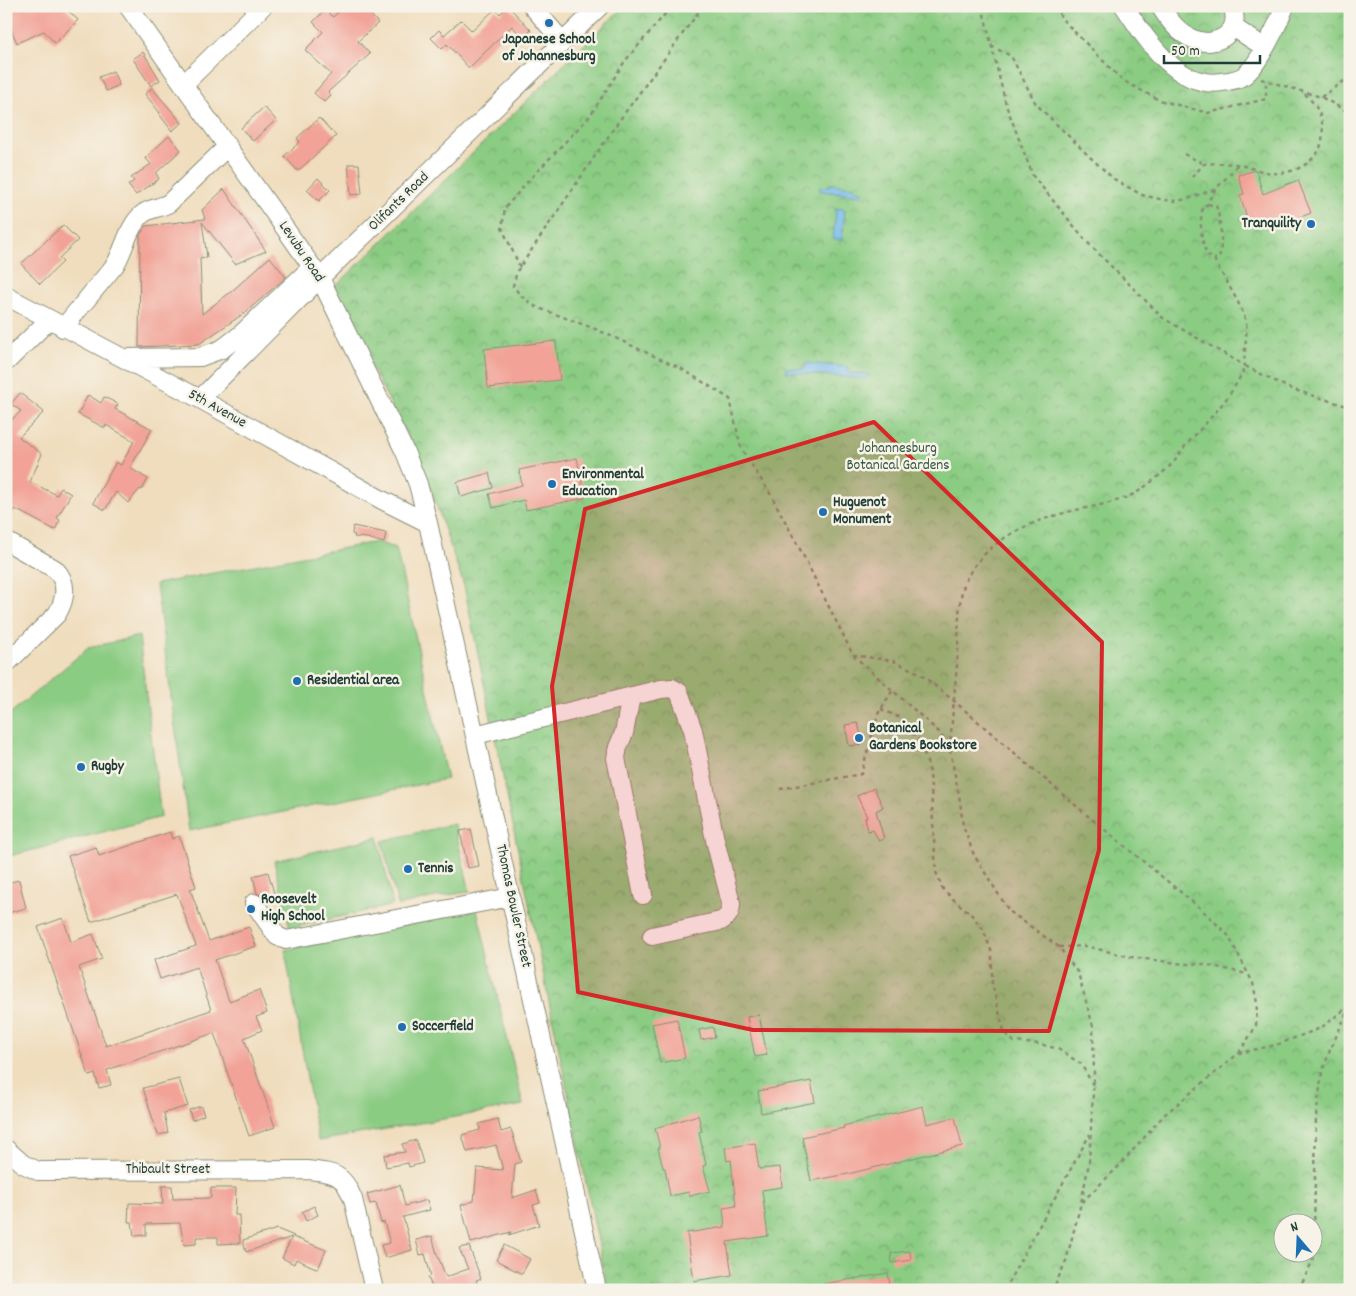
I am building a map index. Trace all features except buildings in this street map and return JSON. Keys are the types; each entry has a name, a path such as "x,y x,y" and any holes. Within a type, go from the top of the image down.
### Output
{"street":[{"name":"Levubu Road","path":"128,6 316,272 408,460 418,484 428,523"},
{"path":"184,84 263,6"},
{"path":"532,6 563,42"},
{"name":"Olifants Road","path":"200,399 316,272 600,6"},
{"path":"1124,6 1147,38 1163,56 1190,78 1203,82 1217,83 1231,81 1247,74 1280,20 1285,6"},
{"path":"1160,6 1170,22 1184,35 1198,41 1218,40 1228,35 1233,27 1235,17 1232,6"},
{"path":"1233,27 1264,47"},
{"path":"6,362 56,324 115,265 138,219 144,213 169,203 228,146"},
{"path":"121,358 200,357 222,349 316,272"},
{"name":"5th Avenue","path":"6,296 200,399 382,500 428,523"},
{"name":"Thomas Bowler Street","path":"428,523 597,1290"},
{"path":"6,541 51,566 60,574 65,590 64,599 57,614 6,664"},
{"path":"474,735 631,696 672,688 679,692 693,730 715,840 731,903 729,914 721,920 652,936"},
{"path":"631,696 624,734 618,747 616,758 643,895"},
{"path":"254,903 277,936 286,940 510,897"},
{"name":"Thibault Street","path":"6,1149 23,1164 38,1170 308,1170 337,1175 348,1186 353,1199 374,1290"}],"path":[{"path":"520,266 502,228 506,208 529,180 590,116 625,62 672,6"},
{"path":"703,6 616,125 520,266 514,286 521,296 536,307 598,330 682,369 730,399 741,448 771,495 802,552 853,655 939,732 950,750"},
{"path":"982,6 1006,105 1033,176 1087,242 1163,318 1245,366 1291,389 1350,407"},
{"path":"1055,6 1062,19 1122,80 1159,100 1208,113 1266,98 1266,80"},
{"path":"991,46 1011,56 1036,104 1114,179 1142,195 1164,200 1178,201 1216,188"},
{"path":"1247,74 1321,97 1350,113"},
{"path":"1321,97 1350,77"},
{"path":"1184,154 1204,164 1223,163 1274,173 1288,172 1304,166 1318,152 1322,144 1323,133 1322,118 1315,104 1303,92"},
{"path":"1192,177 1204,164"},
{"path":"1054,1290 1066,1261 1089,1163 1094,1086 1093,1026 1078,973 1059,947 1010,911 974,855 963,826 950,750 958,648 958,614 966,580 976,563 987,551 1010,534 1024,527 1071,511 1108,503 1134,494 1171,466 1179,454 1230,395 1245,366 1244,346 1247,332 1244,314 1214,259 1207,255 1203,244 1201,213 1216,188 1237,165"},
{"path":"1208,204 1216,206 1219,215 1221,246 1219,258 1214,259"},
{"path":"853,655 894,661 919,673 954,701 1088,816 1200,908 1228,935 1253,983 1257,1003 1256,1026 1239,1053 1164,1115 1119,1166 1081,1203"},
{"path":"780,789 861,774 878,714 892,691"},
{"path":"881,709 906,723 921,743 926,754 930,780 936,872 942,888 983,929 992,953 992,984 1004,1030 1014,1042 1040,1044 1058,1048 1081,1064 1094,1086"},
{"path":"1059,947 1085,946 1131,957 1184,964 1204,964 1248,974"},
{"path":"1239,1053 1276,1045 1321,1028 1350,1006"},
{"path":"1314,1214 1316,1117 1322,1073 1350,1006"},
{"path":"1004,1290 1091,1133"},
{"path":"1299,1290 1311,1264"}],"highlighted area":[{"path":"874,422 1102,642 1099,850 1049,1031 753,1030 578,992 552,686 585,509"}],"green space":[{"name":"Johannesburg Botanical Gardens","path":"624,6 1350,6 1350,1290 608,1290 464,586 424,469 332,290"},
{"name":"Residential area","path":"376,542 396,548 447,779 189,831 156,584"},
{"name":"Rugby","path":"139,636 161,817 6,857 6,717 88,648"},
{"path":"454,824 470,892 435,897 398,906 382,841"},
{"path":"378,837 393,905 290,928 274,861"},
{"name":"Soccerfield","path":"477,910 523,1105 318,1141 285,950"}],"water":[{"path":"831,184 854,187 856,190 864,191 863,195 820,191 820,187 827,187"},
{"path":"836,208 845,209 842,240 833,239"},
{"path":"806,363 849,367 849,373 867,374 867,379 786,372 786,368 805,369"}],"place":[{"name":"Japanese School of Johannesburg","path":"549,23"},
{"name":"Tranquility","path":"1311,224"},
{"name":"Environmental Education","path":"552,484"},
{"name":"Huguenot Monument","path":"823,512"},
{"name":"Residential area","path":"297,681"},
{"name":"Botanical Gardens Bookstore","path":"859,738"},
{"name":"Rugby","path":"81,767"},
{"name":"Tennis","path":"408,869"},
{"name":"Roosevelt High School","path":"251,909"},
{"name":"Soccerfield","path":"402,1027"}]}
